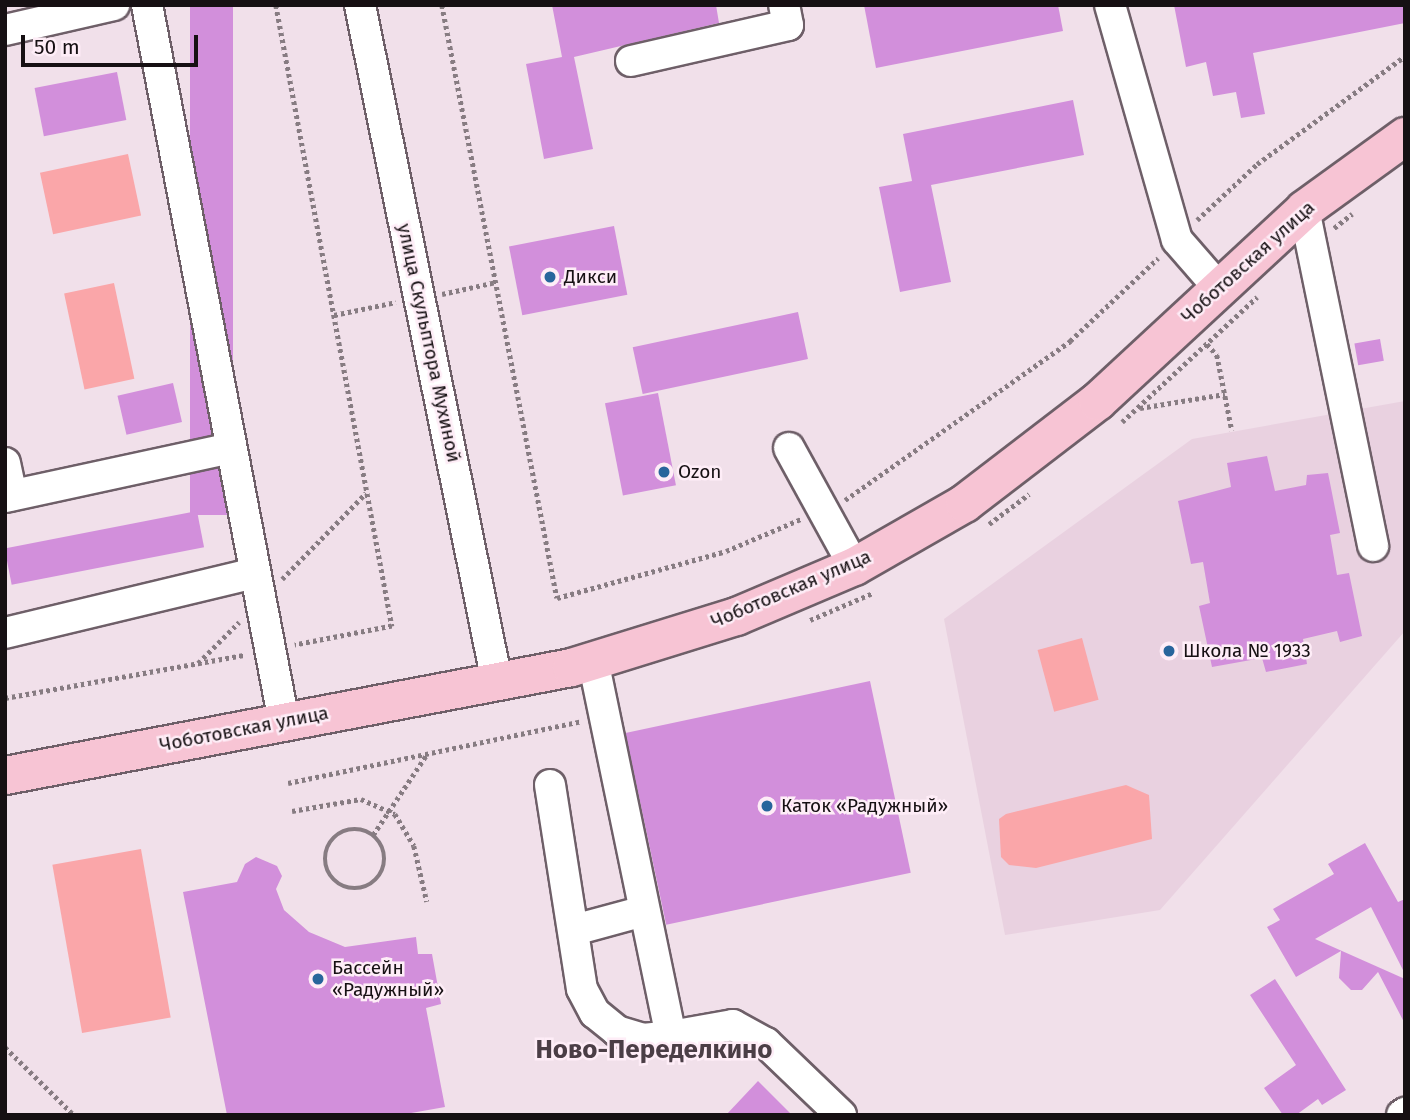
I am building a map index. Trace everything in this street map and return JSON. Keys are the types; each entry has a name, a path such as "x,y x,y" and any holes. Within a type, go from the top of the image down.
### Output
{"main road":[{"name":"Чоботовская улица","path":"5,775 497,682 593,660 867,577 1097,401 1304,209 1405,136"}],"street":[{"path":"5,30 114,5"},
{"path":"147,5 284,722"},
{"name":"улица Скульптора Мухиной","path":"360,5 497,682"},
{"path":"631,61 788,25 784,5"},
{"path":"1110,5 1177,240 1218,287"},
{"path":"1304,209 1373,547"},
{"path":"5,463 9,496 232,448"},
{"path":"789,448 823,510 867,577"},
{"path":"5,633 256,573"},
{"path":"593,660 671,1037"},
{"path":"550,785 575,930 582,989 595,1013 617,1031 643,1039 733,1026 766,1043 841,1115"},
{"path":"575,930 644,911"}],"path":[{"path":"5,698 392,626 276,5"},
{"path":"442,5 557,598 726,551 855,496 1070,341 1257,164 1405,56"},
{"path":"1310,247 1362,207"},
{"path":"1119,425 1263,291"},
{"path":"1207,344 1217,355 1232,431"},
{"path":"1139,408 1225,394"},
{"path":"983,528 1036,489"},
{"path":"806,621 867,577"},
{"path":"288,783 577,723"},
{"path":"373,835 428,754"},
{"path":"292,811 361,799 389,811 407,828 427,902"},
{"path":"358,829 373,835 383,847 385,862 380,877 367,887 352,890 337,884 327,872 324,856 330,841 342,831 358,829"},
{"path":"5,1047 74,1115"}],"shaded area":[{"path":"128,154 141,216 53,234 40,173"},
{"path":"114,283 134,379 84,389 64,294"},
{"name":"Школа № 1933","path":"1405,401 1405,631 1160,910 1005,935 944,619 1192,439"},
{"path":"1082,638 1099,700 1054,712 1038,650"},
{"path":"1126,785 1149,795 1152,839 1036,868 1009,865 1001,857 999,819 1006,814"},
{"path":"141,849 171,1017 82,1033 52,865"}],"building":[{"path":"190,5 233,5 233,515 190,515"},
{"path":"552,5 716,5 719,23 574,57 593,149 544,159 526,64 562,57"},
{"path":"864,5 1058,5 1063,31 876,68"},
{"path":"1174,5 1405,5 1405,23 1253,53 1265,114 1241,118 1236,92 1213,96 1206,62 1186,67"},
{"path":"117,72 126,120 44,136 35,88"},
{"path":"1073,100 1084,155 931,185 951,282 900,292 879,187 912,181 903,134"},
{"path":"614,226 627,295 522,315 509,246"},
{"path":"798,312 808,359 643,394 633,347"},
{"path":"1380,339 1384,361 1358,365 1354,344"},
{"path":"173,383 182,422 126,435 117,396"},
{"path":"658,393 676,485 623,496 605,403"},
{"path":"1267,456 1275,491 1306,485 1307,475 1328,473 1340,533 1330,535 1337,575 1349,573 1362,636 1340,642 1337,631 1303,639 1307,664 1266,672 1262,658 1212,667 1199,606 1210,603 1203,562 1191,564 1178,501 1231,487 1227,463"},
{"path":"197,511 204,547 12,585 5,548"},
{"name":"Каток «Радужный»","path":"870,681 911,873 666,925 625,733"},
{"path":"1365,843 1398,902 1405,899 1405,974 1371,907 1315,939 1405,979 1405,1024 1378,972 1362,990 1351,990 1339,978 1341,951 1296,977 1267,927 1280,920 1273,909 1334,874 1328,864"},
{"name":"Бассейн «Радужный»","path":"256,857 277,866 282,876 276,889 284,910 309,932 345,947 416,937 418,954 432,954 441,1004 426,1008 445,1107 400,1115 227,1115 183,892 237,882 245,864"},
{"path":"1275,979 1346,1090 1322,1105 1318,1099 1296,1115 1283,1115 1264,1088 1296,1065 1250,995"},
{"path":"758,1081 792,1115 726,1115"}],"place":[{"name":"Дикси","path":"550,277"},
{"name":"Ozon","path":"664,472"},
{"name":"Школа № 1933","path":"1169,651"},
{"name":"Каток «Радужный»","path":"767,806"},
{"name":"Бассейн «Радужный»","path":"318,979"}],"district":[{"name":"Ново-Переделкино","path":"654,1050"}]}
